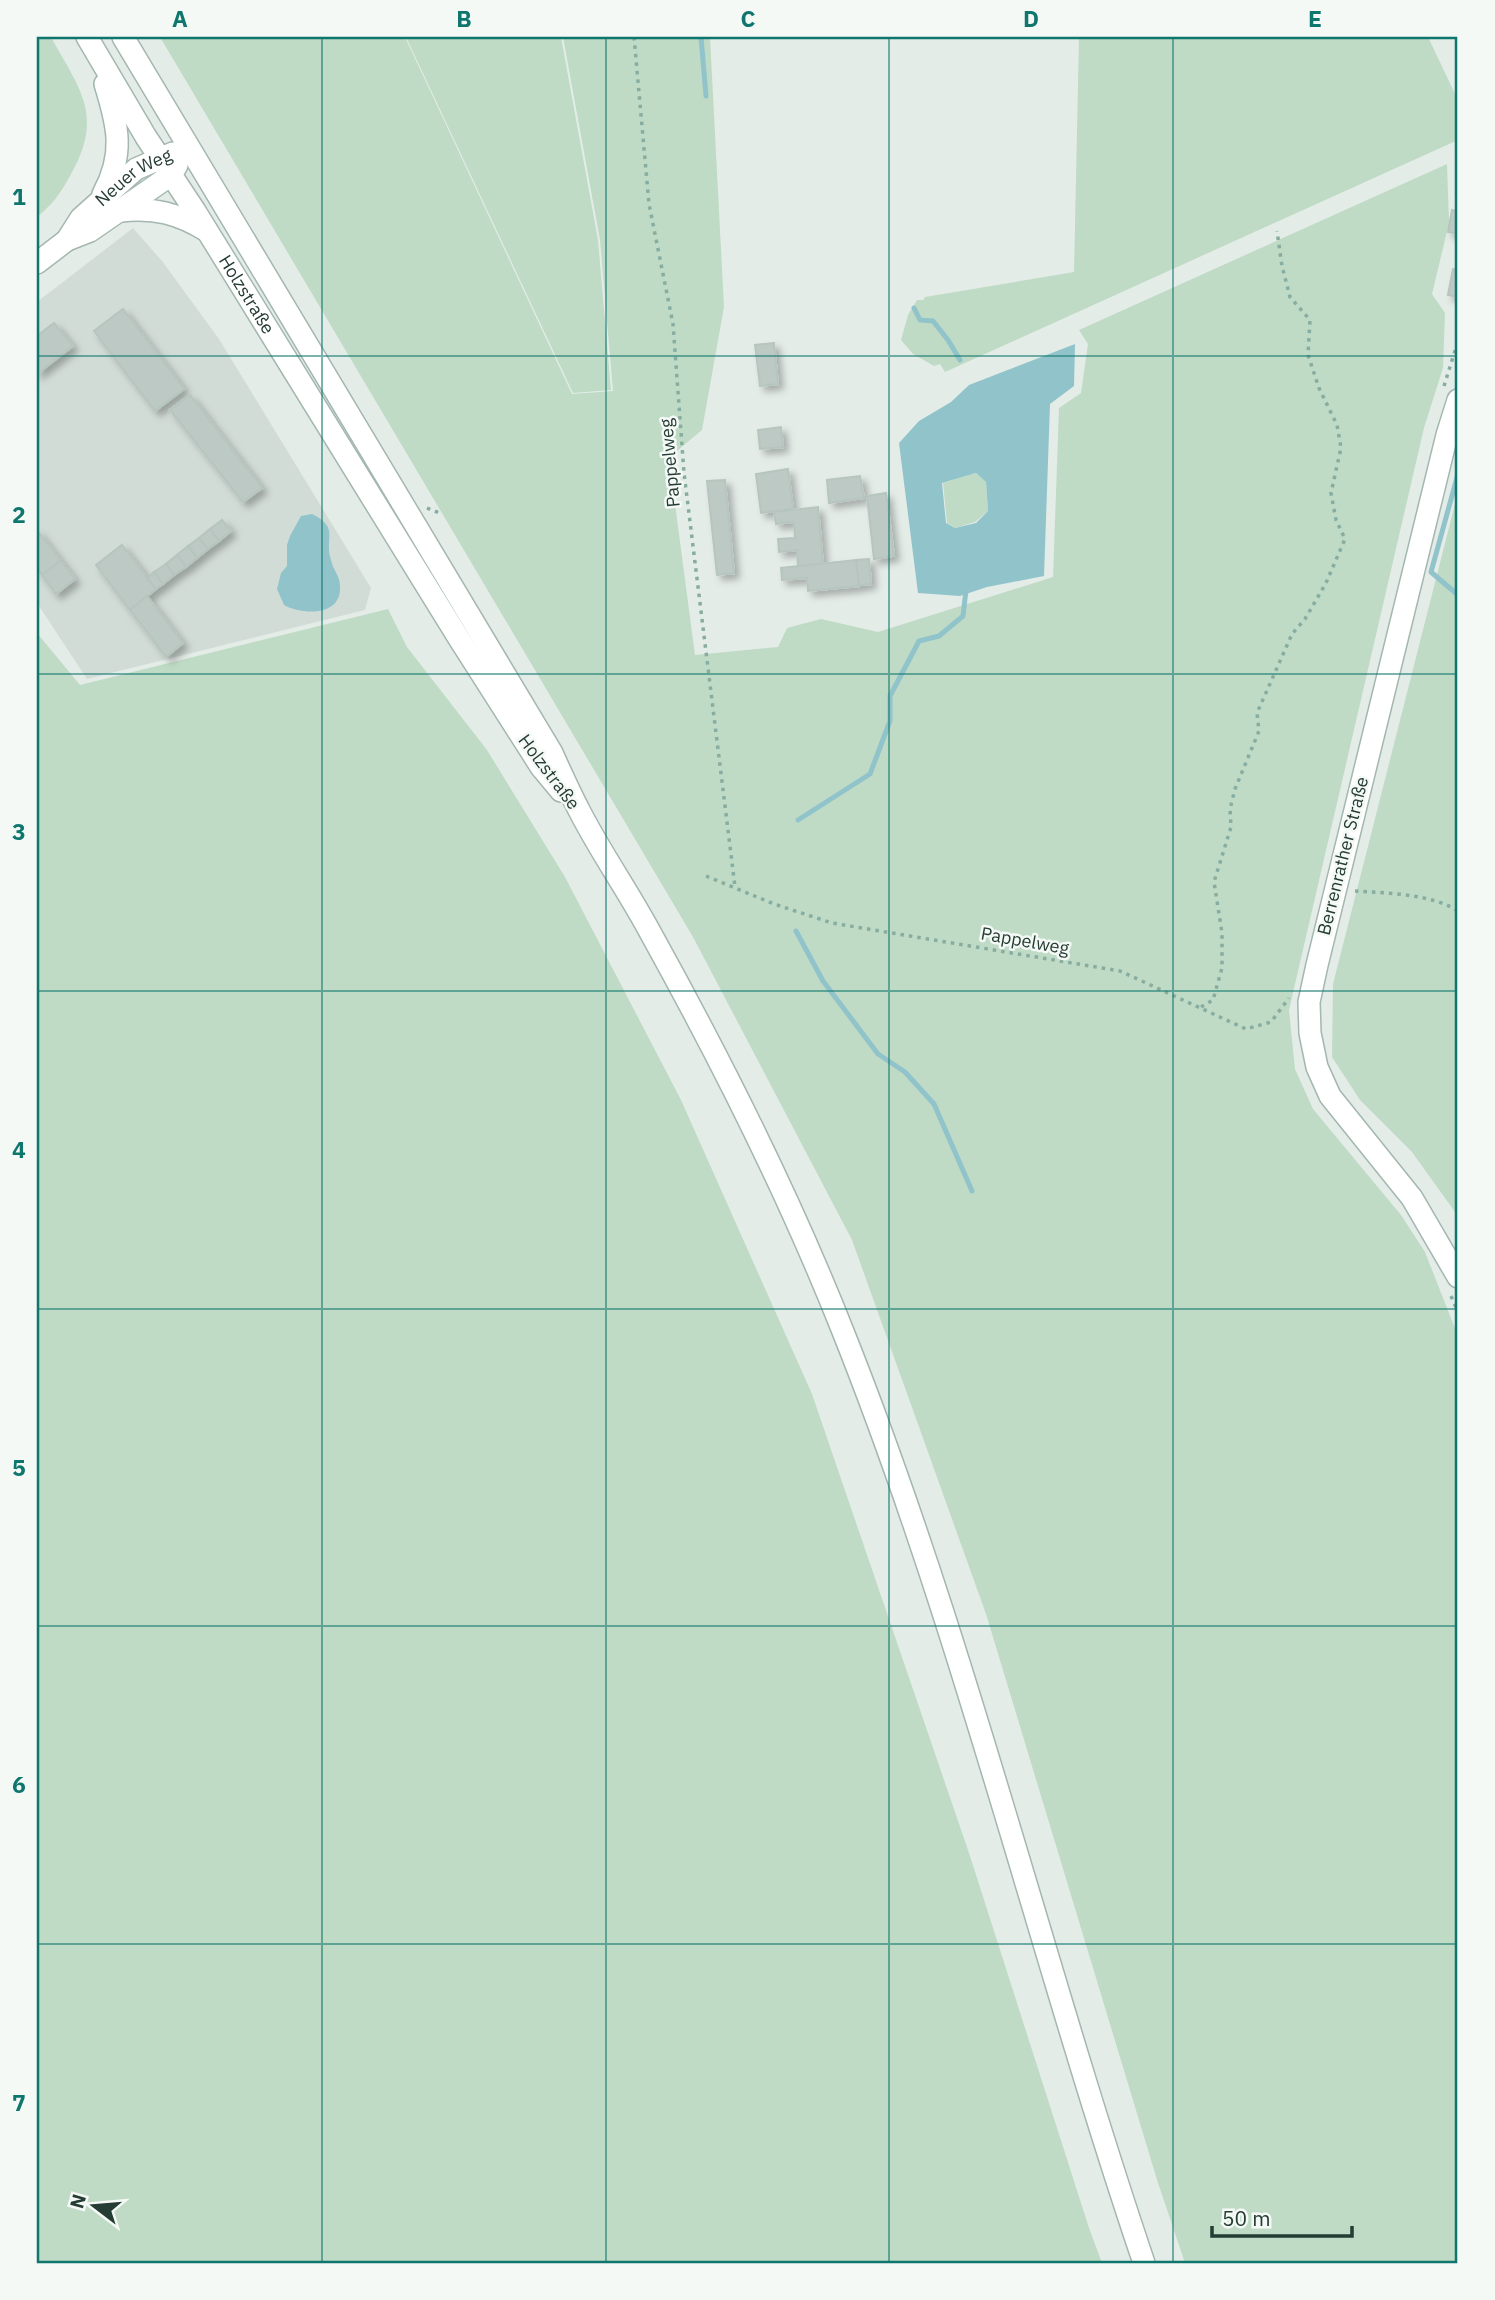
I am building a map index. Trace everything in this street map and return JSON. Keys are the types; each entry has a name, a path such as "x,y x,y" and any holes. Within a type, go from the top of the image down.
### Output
{"main road":[{"name":"Holzstraße","path":"123,37 552,753 581,814"},
{"name":"Holzstraße","path":"91,43 541,767 581,814"},
{"path":"91,43 113,111 119,144 111,179 98,202"},
{"name":"Neuer Weg","path":"37,263 67,240 90,231 119,211 165,166 188,148"},
{"name":"Neuer Weg","path":"67,240 81,218 136,169 165,166"},
{"path":"119,211 140,209 165,212 186,219 208,232"},
{"name":"Berrenrather Straße","path":"1458,400 1335,887 1310,1002 1310,1033 1317,1067 1330,1096 1412,1198 1458,1277"},
{"path":"581,814 649,930 731,1084 842,1328 896,1471 942,1607 1105,2150 1144,2263"}],"path":[{"name":"Pappelweg","path":"634,37 649,204 673,324 684,473 735,887"},
{"path":"1201,1007 1213,1000 1222,968 1222,933 1214,882 1231,827 1230,809 1234,789 1259,731 1257,713 1292,635 1305,619 1326,583 1345,539 1336,520 1331,493 1342,448 1337,425 1319,388 1308,355 1310,320 1290,297 1277,231"},
{"path":"428,517 421,505 442,514"},
{"name":"Pappelweg","path":"706,876 774,904 832,923 1120,971 1246,1029 1271,1022 1292,994"},
{"path":"1335,887 1428,898 1458,911"}],"shaded area":[{"path":"133,228 162,261 219,339 371,588 365,610 87,679 37,603 37,302"}],"green space":[{"path":"37,37 51,37 79,88 87,120 86,136 70,176 56,198 37,217"},
{"path":"160,37 405,37 572,394 613,391 600,240 563,37 710,37 724,307 702,430 672,455 675,504 695,655 778,647 787,628 821,619 878,632 1053,577 1059,408 1081,393 1088,344 1079,330 1447,164 1449,223 1432,294 1445,313 1443,368 1424,428 1289,1010 1295,1069 1313,1109 1401,1215 1425,1252 1458,1336 1458,2263 1185,2263 1158,2183 986,1614 852,1240 693,937"},
{"path":"406,37 561,37 598,240 611,390 573,393"},
{"path":"1079,37 1428,37 1458,100 1458,140 945,372 940,364 934,366 913,354 901,340 908,315 917,300 1074,272"},
{"path":"976,473 986,482 988,511 975,522 955,528 947,523 943,483"},
{"path":"1458,492 1458,1221 1455,1212 1412,1152 1360,1100 1332,1057 1333,984"},
{"path":"388,609 407,647 487,750 565,877 681,1100 812,1394 969,1853 1102,2263 37,2262 37,633 80,685"}],"water":[{"path":"1075,344 1074,386 1050,404 1044,576 987,587 960,596 918,593 899,443 919,421 951,402 969,385","holes":["976,473 986,482 988,511 976,523 955,528 946,523 942,483"]},
{"path":"312,514 321,519 328,529 329,552 340,586 335,603 320,611 310,612 284,605 277,589 281,573 287,566 290,536 301,516"}],"building":[{"path":"1452,210 1458,211 1458,234 1448,232"},
{"path":"1453,269 1458,270 1458,297 1448,295"},
{"path":"123,309 184,389 155,411 94,331"},
{"path":"54,323 73,346 37,374 37,336"},
{"path":"774,343 778,384 760,386 755,345"},
{"path":"190,395 262,488 243,502 170,410"},
{"path":"781,427 783,447 760,449 758,430"},
{"path":"788,469 793,509 761,513 756,474"},
{"path":"860,476 864,498 829,503 827,480"},
{"path":"725,480 734,573 717,575 707,481"},
{"path":"886,493 894,556 874,559 867,496"},
{"path":"818,507 823,564 798,566 797,550 779,552 778,539 795,538 794,522 776,524 774,512"},
{"path":"222,520 231,531 219,541 210,529"},
{"path":"210,529 219,541 208,549 199,538"},
{"path":"37,530 61,561 42,575 37,568"},
{"path":"199,538 208,549 197,558 188,546"},
{"path":"122,545 156,589 130,610 96,565"},
{"path":"188,546 197,558 186,567 177,555"},
{"path":"177,555 186,567 174,575 166,564"},
{"path":"869,559 871,584 859,585 856,560"},
{"path":"856,560 859,586 808,591 807,578 782,580 781,568"},
{"path":"61,561 75,579 56,594 42,575"},
{"path":"166,564 174,575 163,584 154,572"},
{"path":"154,572 163,584 156,589 147,578"},
{"path":"147,596 183,643 166,657 130,610"}],"waterway":[{"path":"701,37 706,96"},
{"path":"914,308 920,320 933,321 960,360"},
{"path":"1458,474 1431,572 1458,595"},
{"path":"798,820 870,774 890,721 890,696 919,641 939,636 963,616 966,590"},
{"path":"796,931 823,981 878,1054 905,1072 934,1104 972,1191"}]}
